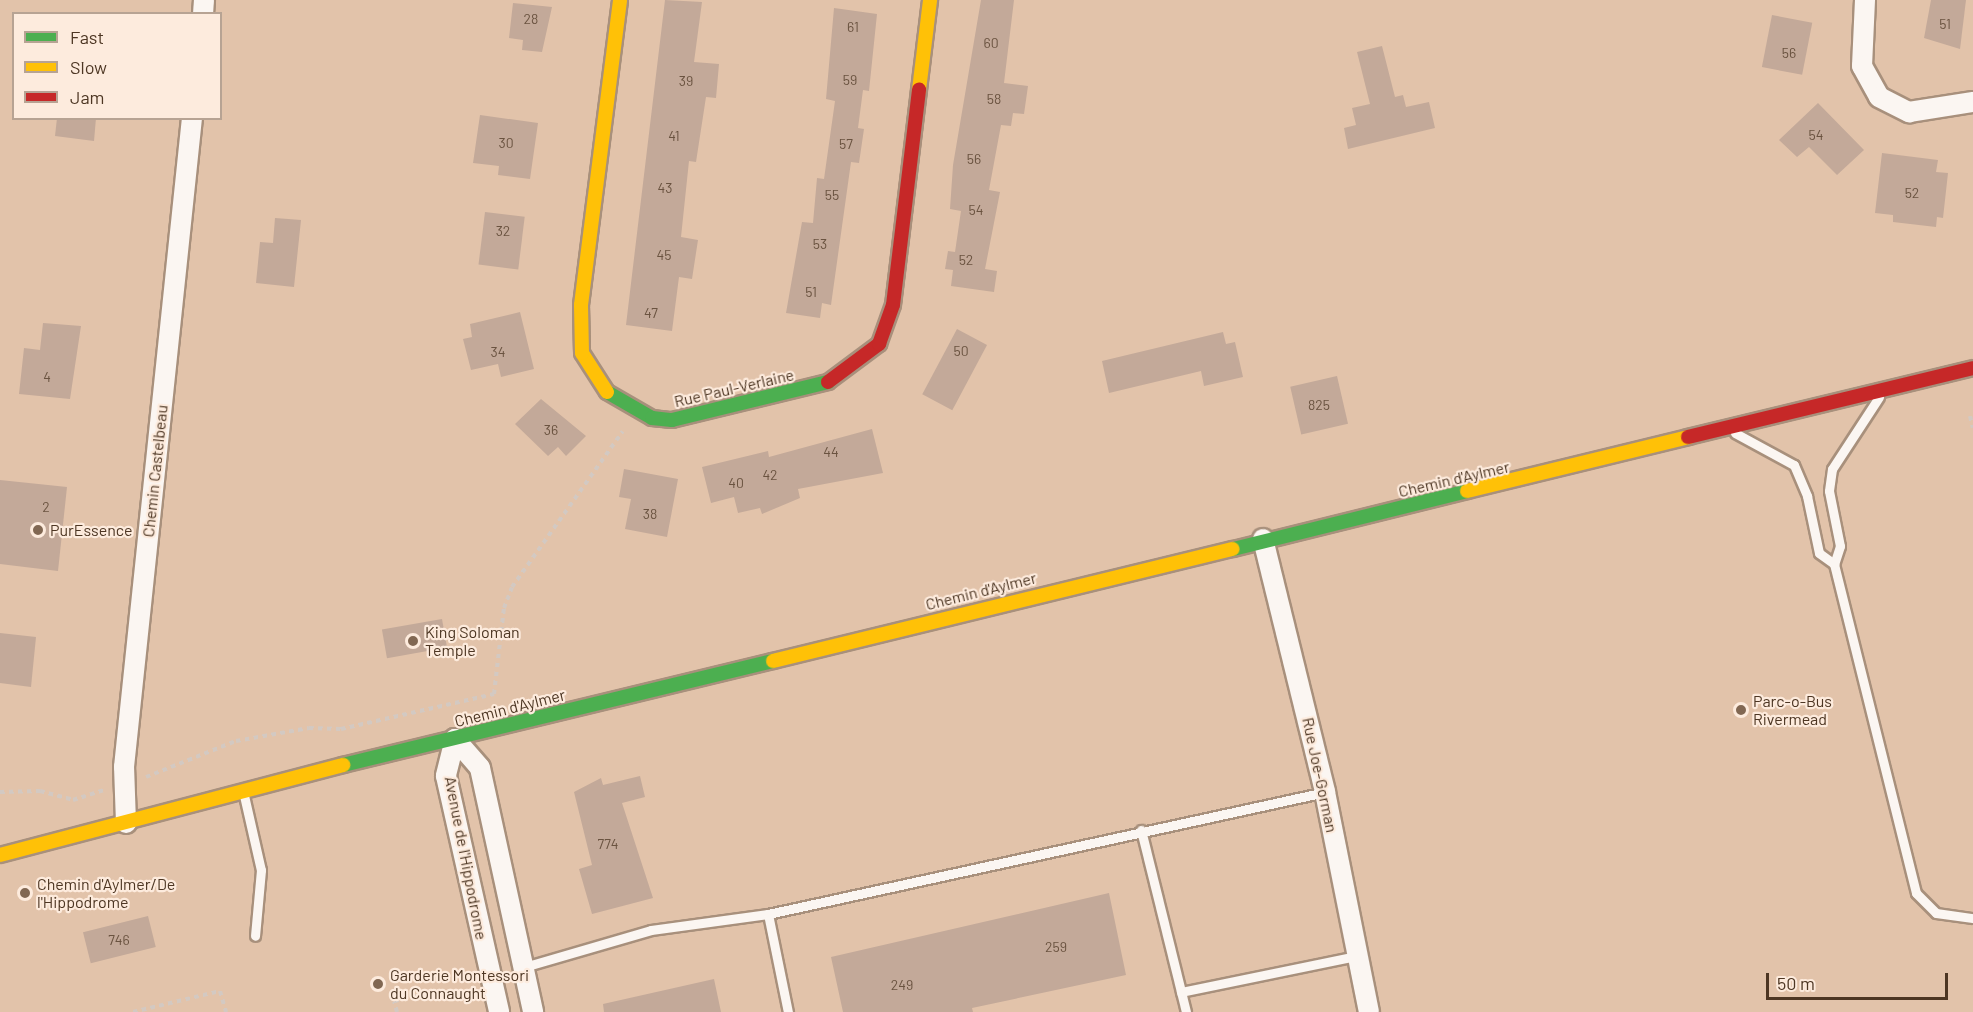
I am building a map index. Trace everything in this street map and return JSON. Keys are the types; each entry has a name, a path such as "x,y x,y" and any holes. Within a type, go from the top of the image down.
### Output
{"main road":[{"name":"Rue Paul-Verlaine","path":"620,0 580,333 591,374 632,410 672,420 829,382 879,344 893,305 930,0"},
{"name":"Chemin d'Aylmer","path":"0,855 242,790 1263,539 1973,368"}],"street":[{"path":"1865,0 1862,66 1879,97 1910,112 1973,102"},
{"name":"Chemin Castelbeau","path":"126,823 124,784 192,120"},
{"name":"Rue Joe-Gorman","path":"1263,539 1325,792 1369,1012"},
{"name":"Avenue de l'Hippodrome","path":"455,739 480,768 533,1012"},
{"name":"Avenue de l'Hippodrome","path":"455,739 446,776 499,1012"}],"lane":[{"path":"1884,390 1832,469 1829,491 1840,546 1834,564 1916,892 1935,913 1973,918"},
{"path":"1726,429 1794,465 1819,553 1834,564"},
{"path":"242,790 261,870 255,936"},
{"path":"524,967 651,930 768,914 1141,830 1325,792"},
{"path":"1141,830 1186,1012"},
{"path":"768,914 788,1012"},
{"path":"1181,992 1357,956"}],"path":[{"path":"0,792 40,791 73,800 124,784 236,741 309,728 341,729 494,694 504,608 512,587 619,442 632,410"},
{"path":"1970,416 1973,428"},
{"path":"133,1012 220,992 226,1012"},
{"path":"397,1012 394,1001 417,996"}],"building":[{"path":"665,0 702,2 694,62 719,64 716,98 706,97 696,162 689,161 681,237 698,240 692,279 679,277 672,331 626,325"},
{"path":"981,0 1014,0 1004,83 1028,86 1024,114 1013,113 1011,126 1001,125 989,190 1000,192 985,269 997,271 994,292 951,286 953,270 945,269 948,251 955,252 961,211 950,209 953,165"},
{"path":"1931,0 1966,0 1960,49 1924,38"},
{"path":"513,3 552,7 542,52 522,50 523,40 509,38"},
{"path":"834,8 877,14 869,91 863,90 858,128 864,129 859,163 851,162 831,305 822,303 820,318 786,313 802,222 813,223 817,178 824,179 835,101 826,99"},
{"path":"1772,15 1812,23 1802,75 1762,67"},
{"path":"1382,46 1395,97 1403,95 1406,107 1429,102 1435,128 1348,149 1344,128 1356,125 1352,108 1370,104 1357,52"},
{"path":"1818,103 1864,150 1837,175 1809,147 1797,157 1779,140"},
{"path":"480,115 538,123 530,179 498,175 499,166 473,163"},
{"path":"57,120 96,120 94,141 55,136"},
{"path":"1882,153 1938,160 1936,172 1948,173 1943,218 1937,217 1936,227 1893,222 1893,215 1875,213"},
{"path":"485,212 525,217 518,269 479,265"},
{"path":"275,218 301,220 294,287 256,283 260,242 273,243"},
{"path":"520,312 534,369 501,377 498,364 471,370 463,339 472,337 470,324"},
{"path":"43,323 81,326 70,399 19,394 24,348 40,350"},
{"path":"957,329 987,345 952,410 922,394"},
{"path":"1223,332 1226,344 1235,342 1243,377 1204,386 1201,371 1109,393 1102,361"},
{"path":"1337,376 1348,424 1301,435 1290,387"},
{"path":"541,399 586,436 566,456 558,447 548,456 515,424"},
{"path":"872,429 883,473 798,489 800,498 762,514 760,508 738,513 734,497 711,503 702,467 768,451 769,457"},
{"path":"624,469 678,479 667,537 625,529 631,499 619,497"},
{"path":"0,480 67,487 58,571 0,564"},
{"name":"King Soloman Temple","path":"442,619 447,648 387,658 382,630"},
{"path":"0,633 36,637 31,687 0,683"},
{"path":"640,776 645,797 622,803 653,898 592,914 579,869 592,865 574,792 601,778 603,785"},
{"path":"1109,893 1126,975 972,1008 973,1012 843,1012 831,957"},
{"path":"148,916 156,947 91,963 83,932"},
{"path":"714,979 721,1012 604,1012 603,1004"}],"traffic: fast":[{"path":"607,392 652,418 672,420 828,382"},
{"path":"1233,549 1467,491"},
{"path":"343,765 773,661"}],"traffic: slow":[{"path":"607,392 582,353 581,305 620,0"},
{"path":"919,90 930,0"},
{"path":"1467,491 1688,437"},
{"path":"773,661 1233,549"},
{"path":"0,855 343,765"}],"traffic: jam":[{"path":"828,382 879,344 893,305 919,90"},
{"path":"1688,437 1973,368"}],"place":[{"name":"PurEssence","path":"38,530"},
{"name":"King Soloman Temple","path":"413,641"},
{"name":"Parc-o-Bus Rivermead","path":"1741,710"},
{"name":"Chemin d'Aylmer/De l'Hippodrome","path":"25,893"},
{"name":"Garderie Montessori du Connaught","path":"378,984"}]}
